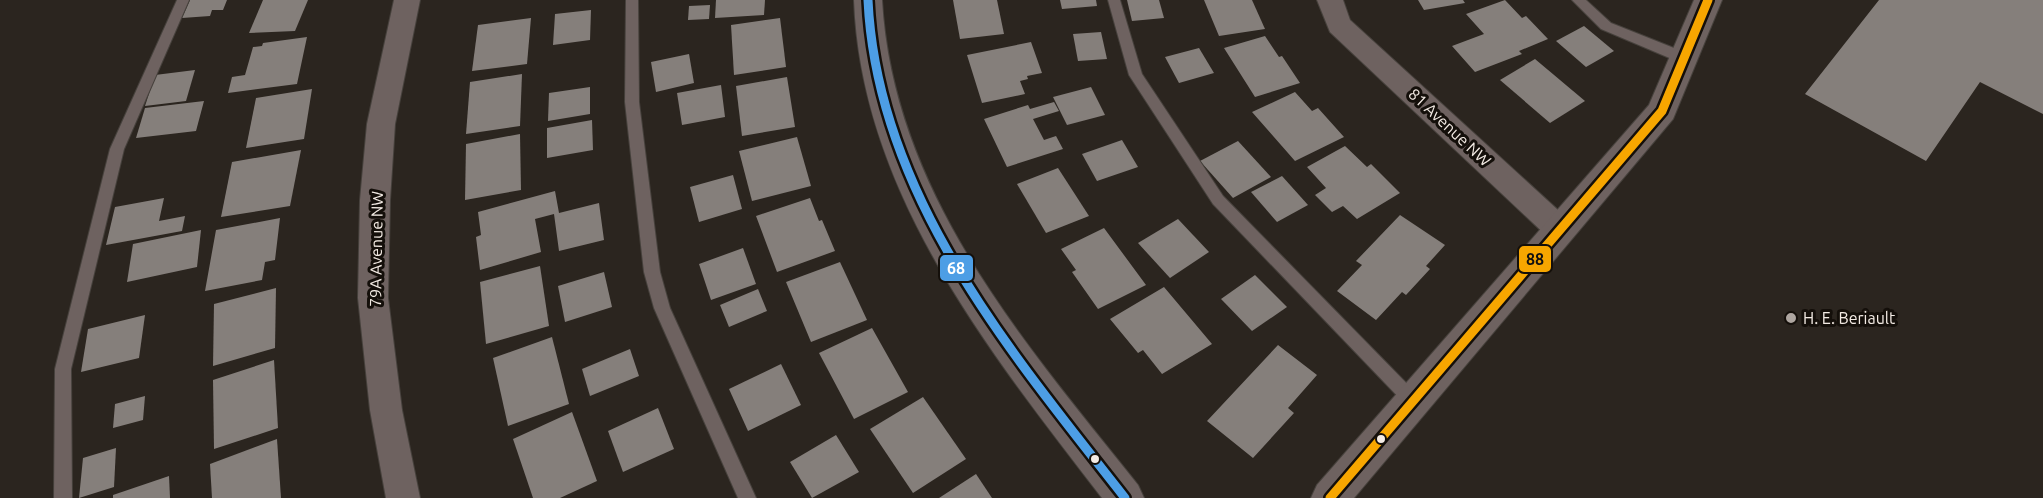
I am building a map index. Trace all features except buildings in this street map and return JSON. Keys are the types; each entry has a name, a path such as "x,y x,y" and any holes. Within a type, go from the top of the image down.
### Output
{"street":[{"name":"79A Avenue NW","path":"403,498 386,410 373,298 375,200 381,124 407,0"},
{"path":"868,0 873,57 891,125 927,212 959,273 978,301 1059,414 1125,498"},
{"path":"1329,498 1644,135 1662,111 1708,0"},
{"name":"81 Avenue NW","path":"1334,12 1560,230"}],"lane":[{"path":"63,498 63,369 117,149 183,0"},
{"path":"632,0 632,102 652,272 662,308 747,498"},
{"path":"1114,0 1136,75 1218,200 1413,401"},
{"path":"1578,0 1606,26 1684,58"}],"transit line":[{"name":"68","path":"868,0 873,59 880,86 897,142 932,224 960,274 998,332 1125,498"},
{"name":"88","path":"1330,498 1662,111 1708,0"}],"place":[{"name":"H. E. Beriault","path":"1791,318"}]}
